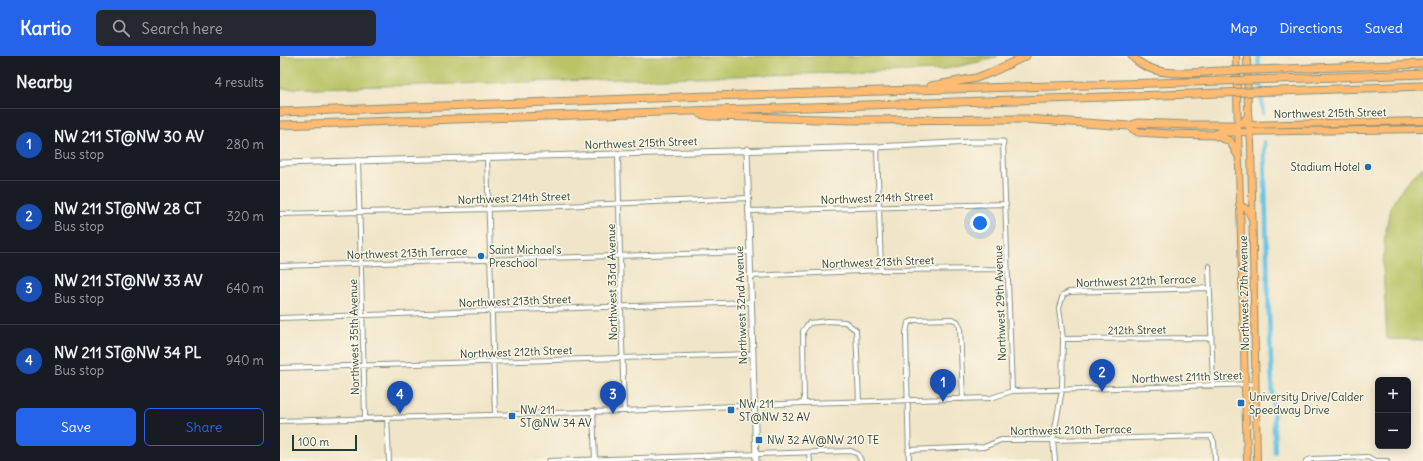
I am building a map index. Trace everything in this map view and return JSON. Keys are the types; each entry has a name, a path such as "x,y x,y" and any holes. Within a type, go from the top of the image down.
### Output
{"highway":[{"path":"913,90 976,78 1026,56"},
{"path":"1132,56 1145,66 1159,71 1173,72 1423,64"},
{"path":"280,112 680,97 1423,74"},
{"path":"280,126 1423,86"},
{"path":"688,111 710,116 904,121 1010,119 1066,121 1129,126 1138,123 1238,128"},
{"path":"1214,135 1238,128 1248,116"},
{"path":"1129,126 1138,132 1179,135 1214,135 1230,141 1238,155"}],"main road":[{"name":"Northwest 27th Avenue","path":"1236,56 1247,461"},
{"name":"Northwest 27th Avenue","path":"1247,56 1253,222 1253,297 1257,461"},
{"path":"1410,121 1410,129"},
{"name":"Northwest 215th Street","path":"1238,128 1249,125 1423,121"},
{"name":"Northwest 215th Street","path":"1238,128 1250,132 1423,129"},
{"path":"1239,206 1246,208 1249,211 1253,222"},
{"path":"1242,287 1253,297 1242,309"}],"street":[{"name":"Northwest 215th Street","path":"280,163 747,149 877,147 971,142 1003,142"},
{"name":"Northwest 29th Avenue","path":"1003,142 1012,391"},
{"path":"877,147 881,270"},
{"name":"Northwest 32nd Avenue","path":"747,149 750,302 756,461"},
{"name":"Northwest 33rd Avenue","path":"618,153 624,411"},
{"path":"487,157 494,414"},
{"name":"Northwest 35th Avenue","path":"358,160 365,417"},
{"name":"Northwest 214th Street","path":"280,214 489,209 748,198"},
{"name":"Northwest 214th Street","path":"748,211 1006,204"},
{"name":"Northwest 213th Terrace","path":"280,266 750,252"},
{"path":"1210,266 1213,386"},
{"name":"Northwest 213th Street","path":"750,276 881,270 1007,269"},
{"name":"Northwest 212th Terrace","path":"1062,339 1059,308 1063,295 1069,292 1210,288"},
{"name":"Northwest 213th Street","path":"280,318 362,314 750,302"},
{"path":"909,461 906,333 908,323 915,320 952,319 957,321 960,327 963,399"},
{"path":"804,403 803,331 809,323 828,321 845,322 856,330 859,402"},
{"name":"212th Street","path":"1062,339 1211,338"},
{"path":"1054,461 1053,440 1062,390 1062,339"},
{"name":"Northwest 212th Street","path":"280,368 752,354"},
{"name":"Northwest 211th Street","path":"280,421 365,417 387,418 624,411 804,403 991,398 1012,391 1256,384"},
{"path":"593,411 595,459"},
{"path":"387,418 389,461"},
{"name":"Northwest 210th Terrace","path":"908,450 984,447 1001,440 1211,436 1214,442 1215,461"},
{"path":"549,461 595,459 705,459 850,451 858,454 861,461"},
{"path":"809,454 810,461"},
{"path":"1306,461 1312,459 1368,457 1375,461 1387,461"}],"green space":[{"path":"280,56 998,56 992,59 941,70 280,89"},
{"path":"1423,167 1423,340 1387,339 1383,265 1385,237 1390,207 1407,182"}],"waterway":[{"path":"1258,56 1263,113"},
{"path":"1264,142 1268,291 1275,452"}],"place":[{"name":"Stadium Hotel","path":"1368,167"},
{"name":"Saint Michael's Preschool","path":"481,256"},
{"name":"NW 211 ST@NW 28 CT","path":"1102,392"},
{"name":"NW 211 ST@NW 30 AV","path":"943,402"},
{"name":"University Drive/Calder Speedway Drive","path":"1241,403"},
{"name":"NW 211 ST@NW 32 AV","path":"731,410"},
{"name":"NW 211 ST@NW 34 PL","path":"400,414"},
{"name":"NW 211 ST@NW 33 AV","path":"613,414"},
{"name":"NW 211 ST@NW 34 AV","path":"512,416"},
{"name":"NW 32 AV@NW 210 TE","path":"759,440"}]}
